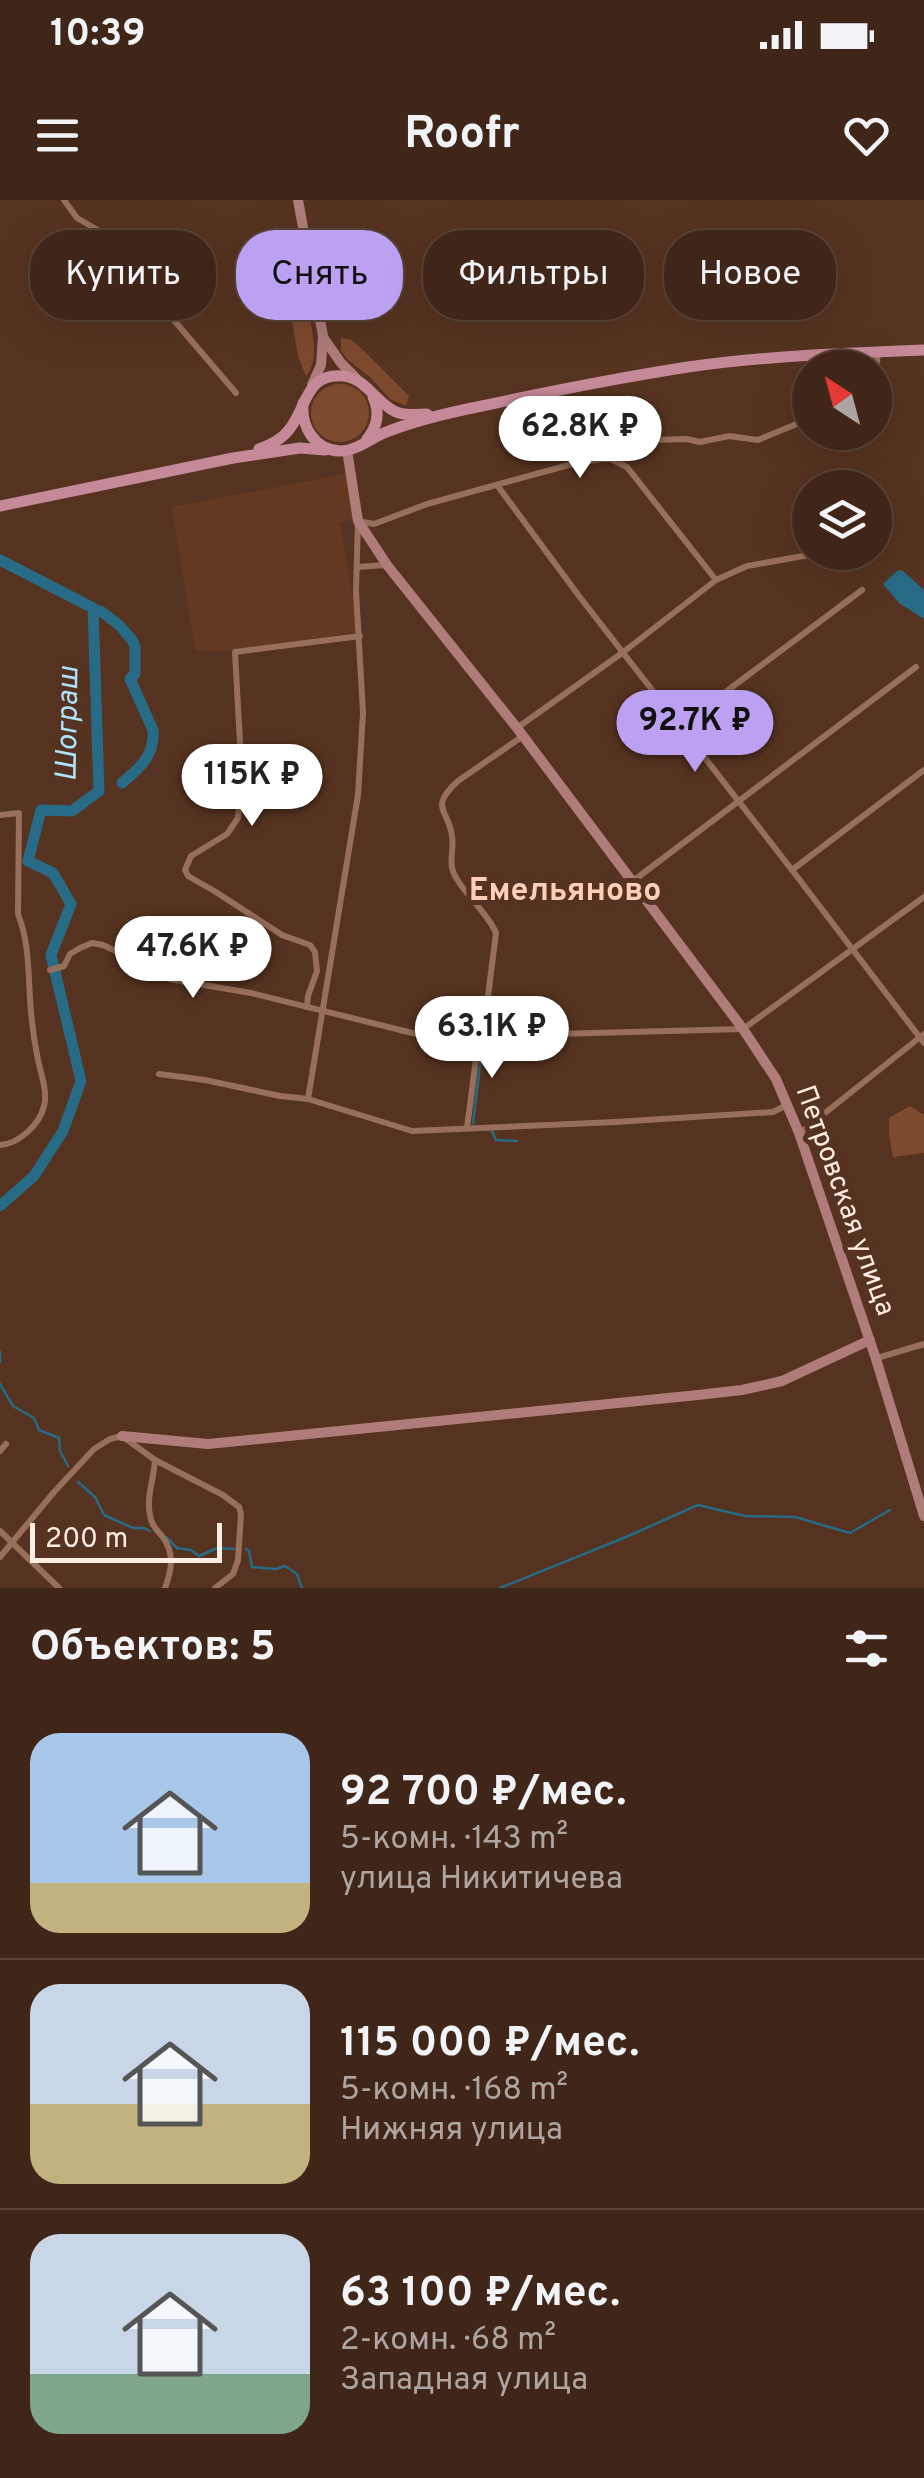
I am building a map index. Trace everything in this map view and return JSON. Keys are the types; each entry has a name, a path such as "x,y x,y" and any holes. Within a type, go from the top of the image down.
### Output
{"main road":[{"path":"892,351 924,350"},
{"path":"0,506 233,458 300,448 347,449 442,414 572,388 691,367 792,356"},
{"path":"233,458 275,442 291,428 310,390 333,376 351,378 398,413 442,414"},
{"path":"304,403 304,421 310,434 326,448 347,449 369,437 377,422 377,408 367,388"}],"street":[{"path":"64,200 77,218 96,229 236,393"},
{"path":"298,200 323,336 321,366 310,390"},
{"path":"323,336 341,363 367,388"},
{"path":"597,460 625,446 652,440 700,442 729,436 758,440 792,426"},
{"name":"Петровская улица","path":"347,449 358,521 387,565 520,732 743,1028 776,1079 799,1133 920,1482 924,1516"},
{"path":"308,1099 358,794 363,713 356,591 358,521 374,524 428,504 576,463 611,459 627,467 716,580"},
{"path":"497,485 923,1038 799,1133"},
{"path":"483,1036 496,933 453,870 452,836 442,804 450,788 716,580 747,566 792,559"},
{"path":"357,567 387,565"},
{"path":"680,726 862,590"},
{"path":"307,1007 317,972 315,952 310,946 282,934 188,876 185,870 191,856 226,834 238,818 242,780 236,652 360,636"},
{"path":"632,881 916,667"},
{"path":"792,870 924,770"},
{"path":"0,815 19,813 18,914 24,928 30,1002 46,1102 29,1130 8,1145 0,1145"},
{"path":"469,1047 483,1036 743,1028 924,898"},
{"path":"50,970 64,966 70,954 80,948 92,943 103,945 169,979 251,993 469,1047 476,1060 467,1128"},
{"path":"159,1074 308,1099 412,1131 773,1112 787,1105"},
{"path":"0,1557 94,1449 122,1436 208,1444 742,1390 782,1381 870,1340"},
{"path":"876,1358 924,1344"},
{"path":"122,1436 155,1460 239,1507 238,1560 233,1574 215,1588"},
{"path":"155,1460 148,1509 151,1522 172,1556 165,1588"},
{"path":"0,1532 59,1588"}],"shaded area":[{"path":"292,320 310,320 313,360 306,376"},
{"path":"341,338 358,345 409,396 406,406 390,399 348,360 341,351"},
{"path":"340,384 360,393 369,413 360,433 340,442 320,433 311,413 320,393"},
{"path":"346,474 355,519 340,523 359,632 228,651 195,650 172,507"},
{"path":"910,1106 924,1115 924,1153 893,1157 889,1118"}],"water":[{"path":"902,570 924,590 924,619 899,603 883,584"}],"waterway":[{"name":"Шограш","path":"0,560 93,608 99,791 72,811 41,810 28,861 53,873 71,904 51,955 81,1081 63,1131 34,1176 0,1206"},
{"path":"93,609 119,625 135,646 135,674 130,679 153,730 149,754 122,783"},
{"path":"473,1123 481,1057"},
{"path":"491,1129 496,1140 517,1141"},
{"path":"0,1352 0,1362"},
{"path":"0,1384 13,1406 34,1418 39,1430 59,1438 60,1451 68,1466"},
{"path":"78,1482 95,1497 104,1515 150,1531"},
{"path":"500,1588 698,1505 745,1516 795,1517 850,1533 890,1510"},
{"path":"166,1537 177,1548 199,1556 217,1548 234,1549"},
{"path":"246,1549 252,1567 285,1566 297,1574 302,1588"}],"district":[{"name":"Емельяново","path":"565,892"}]}
